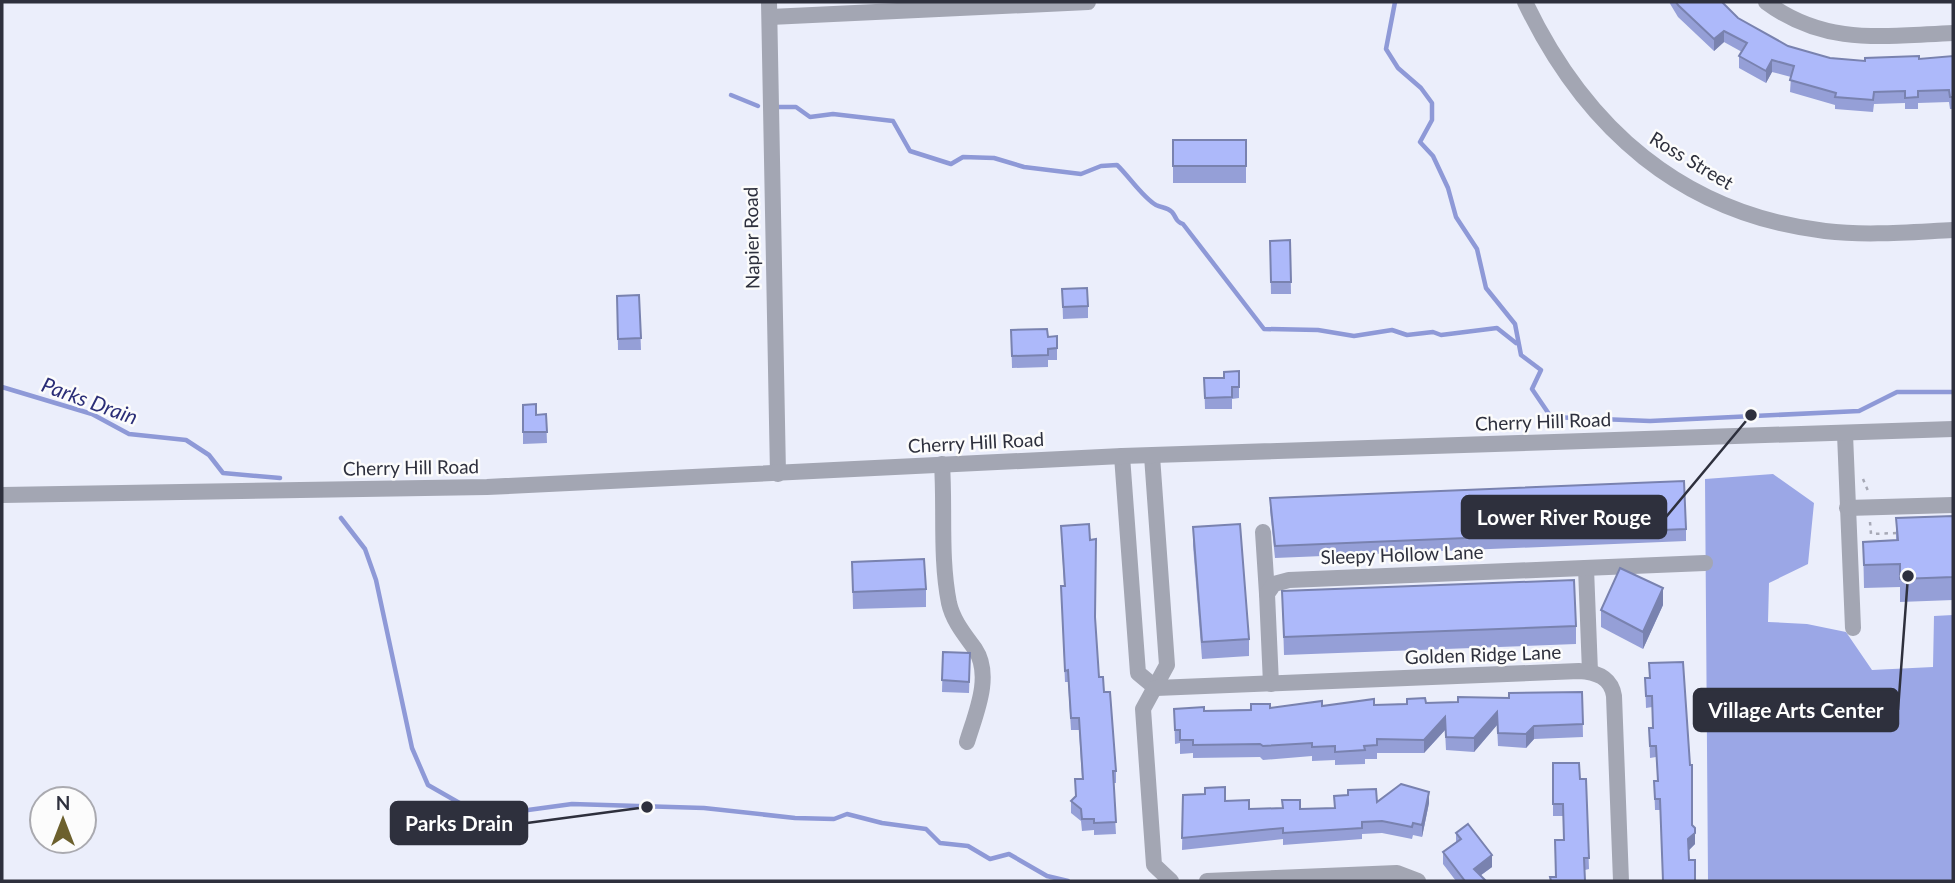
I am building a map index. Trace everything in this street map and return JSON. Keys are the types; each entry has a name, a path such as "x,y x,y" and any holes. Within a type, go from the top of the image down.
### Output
{"street":[{"path":"770,9 1088,2"},
{"name":"Ross Street","path":"1525,2 1543,39 1573,87 1614,133 1643,158 1699,193 1748,214 1824,231 1886,233 1953,230"},
{"path":"1766,2 1790,19 1833,34 1867,37 1953,33"},
{"name":"Napier Road","path":"770,9 769,100 778,474"},
{"name":"Cherry Hill Road","path":"2,495 486,487 1122,456 1953,429"},
{"path":"1845,434 1853,628"},
{"path":"1122,456 1138,673 1156,688"},
{"path":"1152,456 1167,665 1143,709 1154,865 1172,881"},
{"path":"942,464 945,503 942,538 950,606 963,635 977,652 983,685 967,742"},
{"path":"1847,508 1953,505"},
{"path":"1263,532 1271,684"},
{"name":"Sleepy Hollow Lane","path":"1267,594 1274,584 1289,580 1705,563"},
{"path":"1586,568 1590,672 1604,678 1613,691 1621,881"},
{"path":"1131,583 1161,581"},
{"name":"Golden Ridge Lane","path":"1156,688 1590,672"},
{"path":"1207,881 1397,873 1418,881"}],"path":[{"path":"1870,521 1871,534 1898,533"}],"shaded area":[{"path":"1773,474 1814,503 1808,564 1769,583 1768,622 1807,624 1846,632 1872,670 1933,667 1934,616 1953,615 1953,881 1708,881 1705,479"}],"building":[{"path":"1676,2 1722,2 1738,18 1788,46 1830,58 1865,61 1865,58 1919,56 1919,59 1953,56 1953,97 1950,97 1949,90 1918,91 1918,97 1905,98 1905,91 1874,92 1873,100 1835,97 1836,93 1790,80 1794,66 1772,60 1766,71 1739,56 1747,43 1724,31 1714,39"},
{"path":"1173,140 1246,140 1246,166 1173,166"},
{"path":"1290,240 1291,282 1271,282 1270,241"},
{"path":"1087,288 1088,306 1063,307 1062,289"},
{"path":"639,295 641,338 618,339 617,296"},
{"path":"1047,329 1048,337 1057,336 1057,348 1048,349 1048,355 1012,356 1011,330"},
{"path":"1239,371 1239,387 1232,387 1232,397 1205,398 1204,378 1224,378 1224,372"},
{"path":"536,404 536,415 546,414 547,432 523,432 523,405"},
{"path":"1684,481 1686,529 1275,546 1270,498"},
{"path":"1953,516 1953,577 1900,579 1900,564 1864,565 1863,542 1898,540 1896,518"},
{"path":"1089,524 1090,540 1096,539 1095,617 1099,677 1103,677 1104,692 1110,692 1116,771 1113,771 1116,822 1094,823 1094,819 1082,819 1081,809 1071,801 1076,796 1075,779 1083,779 1079,718 1071,718 1068,670 1065,671 1061,586 1065,586 1061,526"},
{"path":"1240,524 1249,639 1202,642 1193,527"},
{"path":"924,559 926,589 853,592 852,562"},
{"path":"1620,568 1663,588 1643,632 1601,610"},
{"path":"1574,580 1576,626 1284,637 1282,591"},
{"path":"943,652 970,653 969,682 942,680"},
{"path":"1683,662 1692,765 1692,825 1695,828 1695,833 1688,839 1689,860 1695,860 1695,881 1663,881 1660,799 1655,799 1654,781 1658,781 1656,746 1650,746 1649,728 1653,728 1652,696 1646,696 1645,678 1650,678 1649,663"},
{"path":"1582,692 1583,724 1534,726 1526,734 1498,733 1497,712 1474,738 1446,737 1445,717 1424,740 1377,739 1377,745 1364,746 1365,750 1335,752 1335,746 1312,747 1312,743 1263,746 1193,745 1193,740 1180,740 1180,730 1175,730 1174,709 1204,707 1204,711 1251,710 1251,704 1270,704 1270,708 1322,701 1322,706 1374,699 1374,705 1407,704 1407,699 1425,698 1426,703 1458,702 1458,697 1509,698 1509,693"},
{"path":"1553,763 1579,763 1580,779 1586,779 1589,858 1584,858 1585,881 1551,881 1550,877 1556,877 1555,840 1564,840 1563,804 1553,804"},
{"path":"1401,784 1429,792 1422,825 1413,823 1412,827 1382,821 1362,822 1362,828 1283,833 1283,828 1182,838 1183,795 1205,794 1205,788 1225,787 1225,801 1249,800 1249,809 1283,808 1282,800 1300,800 1300,809 1335,808 1334,796 1348,795 1348,790 1376,789 1377,802"},
{"path":"1468,824 1492,855 1474,869 1486,881 1465,881 1443,852 1461,839 1456,833"}],"waterway":[{"path":"1395,2 1386,49 1398,68 1421,88 1432,103 1432,120 1420,142 1433,156 1448,188 1456,217 1477,249 1486,288 1515,324 1521,355 1541,370 1532,389 1551,417 1650,421 1859,411 1897,392 1953,392"},
{"path":"731,95 758,106"},
{"path":"777,107 796,107 810,117 833,114 893,121 910,151 951,164 963,157 994,158 1024,167 1081,174 1101,166 1117,165 1146,197 1156,205 1170,210 1183,224 1264,329 1318,330 1354,336 1392,330 1407,335 1433,332 1441,335 1497,328 1516,343"},
{"name":"Parks Drain","path":"2,387 92,414 129,434 186,440 209,455 223,473 280,478"},
{"name":"Parks Drain","path":"341,518 365,549 376,580 412,748 428,785 463,805 528,810 572,804 704,808 795,818 834,819 847,814 882,823 926,829 940,843 968,846 990,859 1009,854 1047,876 1068,881"}],"place":[{"name":"Lower River Rouge","path":"1751,415"},
{"name":"Village Arts Center","path":"1908,576"},
{"name":"Parks Drain","path":"647,807"}]}
